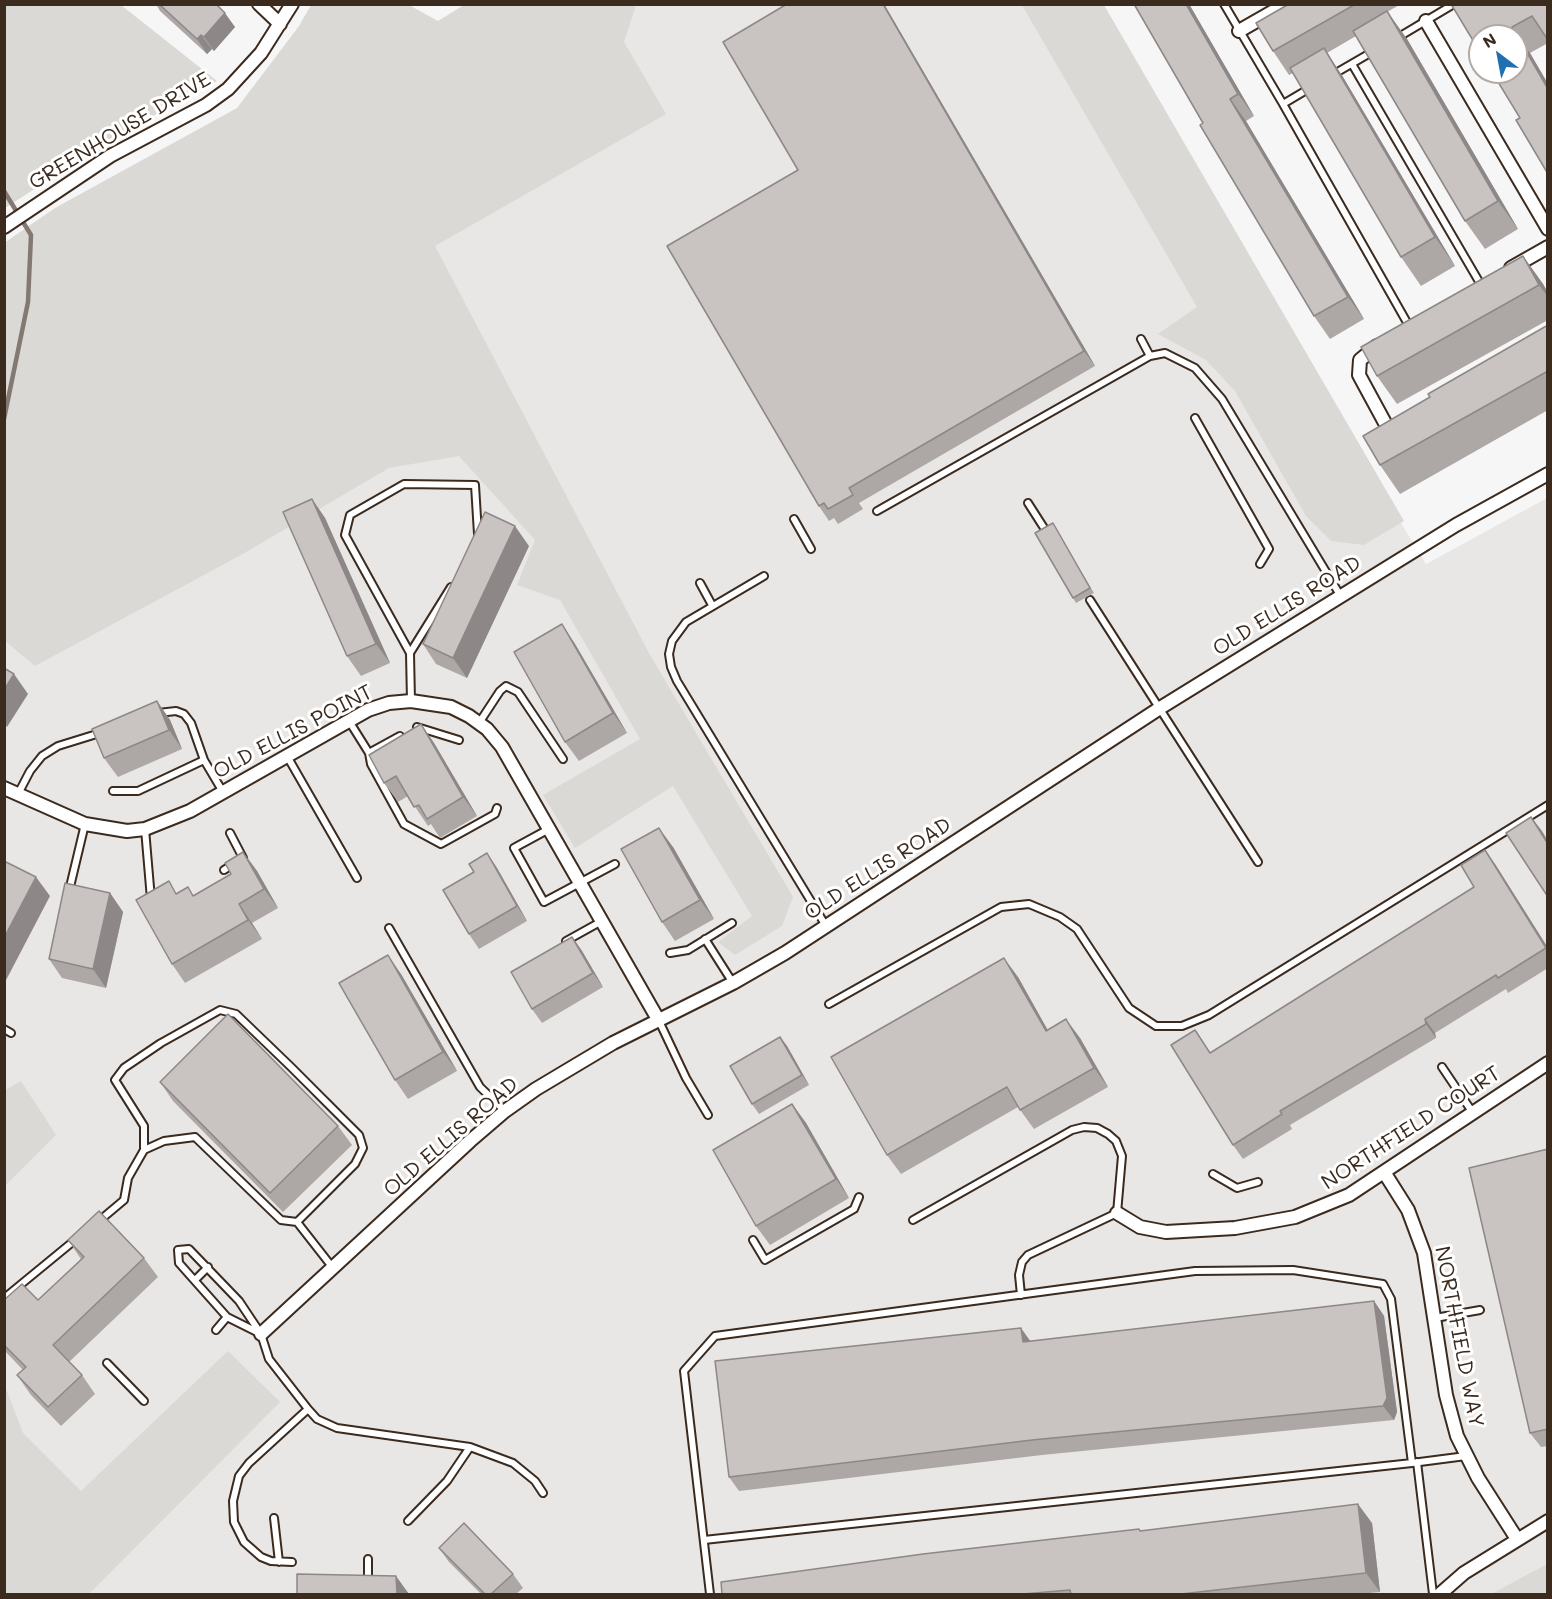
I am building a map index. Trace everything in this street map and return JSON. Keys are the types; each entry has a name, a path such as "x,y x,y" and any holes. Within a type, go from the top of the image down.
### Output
{"street":[{"path":"259,4 280,24"},
{"name":"GREENHOUSE DRIVE","path":"4,227 110,156 206,105 228,89 261,53 292,4"},
{"path":"1239,32 1286,4"},
{"path":"1426,21 1548,230"},
{"path":"1485,283 1548,247"},
{"path":"1396,431 1359,375 1360,360 1405,329"},
{"name":"OLD ELLIS ROAD","path":"261,1334 504,1111 567,1069 733,983 827,927 1160,708 1456,525 1548,474"},
{"name":"OLD ELLIS POINT","path":"4,788 85,824 127,831 145,829 189,811 368,710 389,703 411,701 451,707 479,723 502,747 659,1021"},
{"name":"NORTHFIELD COURT","path":"1117,1213 1140,1227 1166,1232 1255,1226 1295,1217 1324,1207 1384,1172 1548,1063"},
{"name":"NORTHFIELD WAY","path":"1384,1172 1417,1230 1429,1276 1446,1395 1457,1436 1466,1456 1517,1539"},
{"path":"1440,1594 1464,1572 1548,1521"}],"lane":[{"path":"1224,4 1283,104 1405,329"},
{"path":"1389,42 1454,4"},
{"path":"1323,81 1380,48"},
{"path":"1352,64 1485,283"},
{"path":"1283,104 1313,87"},
{"path":"1141,339 1150,356"},
{"path":"877,511 1150,356 1165,353 1195,368 1222,399 1340,595"},
{"path":"1195,418 1269,549 1260,564"},
{"path":"411,701 410,653 345,535 350,515 404,484 475,485 479,541"},
{"path":"1028,503 1044,528"},
{"path":"794,519 811,549"},
{"path":"764,576 686,622 677,632 669,654 671,667 677,681 827,927"},
{"path":"410,653 454,581"},
{"path":"700,583 712,605"},
{"path":"1090,600 1258,862"},
{"path":"479,723 500,691 506,687 518,692 563,759"},
{"path":"155,714 176,711 184,714 191,723 204,760 223,792"},
{"path":"349,721 369,753 371,764 404,824 441,844 495,814 497,808"},
{"path":"369,753 417,727 459,740"},
{"path":"18,794 30,771 42,756 58,746 107,731"},
{"path":"287,756 357,878"},
{"path":"113,791 138,790 204,760"},
{"path":"829,1004 1001,907 1029,904 1060,917 1077,929 1129,1008 1156,1026 1182,1026 1209,1015 1548,805"},
{"path":"67,901 85,824"},
{"path":"145,829 150,900 159,897"},
{"path":"549,829 514,848 544,902 615,864"},
{"path":"224,870 243,858 230,833"},
{"path":"561,944 602,921"},
{"path":"670,953 688,950 732,923"},
{"path":"389,928 480,1087 504,1111"},
{"path":"705,939 733,983"},
{"path":"88,1229 124,1200 128,1178 144,1150 144,1126 115,1080 124,1068 161,1043 220,1010 236,1014 359,1135 363,1148 355,1164 297,1222"},
{"path":"659,1021 686,1078 708,1115"},
{"path":"1442,1067 1473,1113"},
{"path":"913,1220 1072,1130 1084,1127 1097,1128 1108,1134 1116,1141 1122,1156 1117,1213 1028,1255 1022,1262 1019,1275 1021,1295"},
{"path":"144,1150 164,1141 195,1137 280,1220 297,1222 333,1268"},
{"path":"1213,1174 1237,1188 1258,1182"},
{"path":"753,1240 765,1260 854,1209 859,1197"},
{"path":"8,1295 79,1237"},
{"path":"261,1334 227,1317 179,1263 177,1250 189,1249 239,1300 261,1334 269,1359 317,1419 336,1428 470,1447 513,1463 535,1481 543,1493"},
{"path":"195,1280 208,1267"},
{"path":"710,1594 684,1371 716,1336 1195,1271 1293,1270 1383,1284 1391,1299 1433,1594"},
{"path":"1435,1318 1480,1310"},
{"path":"216,1330 227,1317"},
{"path":"107,1363 144,1401"},
{"path":"292,1562 279,1562 261,1557 244,1542 234,1522 234,1488 249,1463 308,1409"},
{"path":"408,1521 447,1480 470,1447"},
{"path":"704,1540 1466,1456"},
{"path":"273,1518 279,1562"},
{"path":"368,1558 368,1583"}],"shaded area":[{"path":"5,4 121,5 217,81 118,135 5,208"},
{"path":"311,5 409,5 438,21 464,5 636,5 624,42 666,114 435,246 650,655 793,897 782,926 735,955 718,942 752,916 673,786 575,848 543,795 640,739 560,600 517,585 535,540 459,456 389,468 241,555 35,666 5,641 4,243 55,208 237,108 299,26"},
{"path":"477,5 1085,5 1426,564 1547,498 1547,1564 1492,1594 89,1594 5,1502 5,455"},
{"path":"1022,5 1104,5 1404,521 1364,545 1331,541 1306,516 1235,391 1206,360 1158,334 1197,307"},
{"path":"21,1081 56,1135 5,1186 5,1090"},
{"path":"228,1351 280,1402 89,1594 5,1594 5,1386 23,1433 81,1491"},
{"path":"1547,1564 1547,1594 1492,1594 1493,1593"}],"building":[{"path":"159,4 216,4 225,13 204,37 201,35 197,39"},
{"path":"787,4 883,4 1084,351 849,488 853,495 828,509 824,503 819,506 667,246 798,170 723,42"},
{"path":"1134,4 1186,4 1238,94 1230,99 1348,297 1314,316 1200,125 1203,123"},
{"path":"1289,4 1354,5 1273,51 1256,23"},
{"path":"1451,4 1548,4 1548,40 1532,16 1517,24 1468,24 1468,32"},
{"path":"1387,11 1498,201 1465,221 1353,31"},
{"path":"1324,48 1435,237 1401,257 1290,68"},
{"path":"1528,55 1548,89 1548,174 1516,120 1520,118 1499,84 1528,84"},
{"path":"1523,256 1539,285 1377,376 1361,347"},
{"path":"1548,325 1548,371 1380,465 1363,436 1430,397 1428,394"},
{"path":"312,499 376,644 347,656 283,512"},
{"path":"485,512 515,526 453,658 423,644"},
{"path":"1053,523 1090,588 1073,598 1035,533"},
{"path":"562,624 613,713 565,742 514,652"},
{"path":"4,668 14,674 4,690"},
{"path":"157,701 169,730 104,758 92,729"},
{"path":"421,724 463,797 427,819 419,805 414,807 396,776 384,783 369,755"},
{"path":"1531,817 1546,841 1548,840 1548,897 1506,833"},
{"path":"659,828 700,900 662,922 621,849"},
{"path":"1485,850 1546,948 1498,978 1496,975 1425,1019 1426,1024 1280,1111 1282,1114 1233,1145 1171,1045 1195,1030 1210,1053 1474,887 1461,865"},
{"path":"243,852 264,889 239,904 248,920 172,964 136,900 169,881 176,894 188,887 193,896 231,874 225,863"},
{"path":"487,853 517,906 469,934 443,890 474,872 469,864"},
{"path":"4,861 36,877 4,938"},
{"path":"65,883 110,893 93,969 49,959"},
{"path":"572,937 593,973 532,1009 511,972"},
{"path":"388,955 443,1052 395,1080 339,983"},
{"path":"1004,958 1046,1031 1066,1019 1094,1068 1020,1110 1007,1087 887,1155 831,1057"},
{"path":"228,1014 338,1126 270,1193 160,1082"},
{"path":"780,1037 802,1075 752,1104 730,1066"},
{"path":"792,1104 836,1179 756,1226 713,1150"},
{"path":"1548,1149 1548,1429 1530,1433 1469,1168"},
{"path":"99,1211 144,1258 53,1345 82,1375 48,1407 17,1375 26,1367 4,1345 4,1300 22,1284 38,1300 84,1257 68,1240"},
{"path":"1374,1301 1387,1398 1383,1406 1032,1440 729,1477 715,1361 1021,1328 1023,1342"},
{"path":"1358,1504 1366,1573 1181,1594 1071,1594 1070,1590 1023,1594 722,1594 721,1582 923,1554 1139,1529 1140,1531"},
{"path":"464,1523 513,1574 491,1594 485,1594 439,1548"},
{"path":"297,1574 396,1576 397,1594 297,1594"}],"waterway":[{"path":"4,191 31,235 28,302 4,419"}]}
